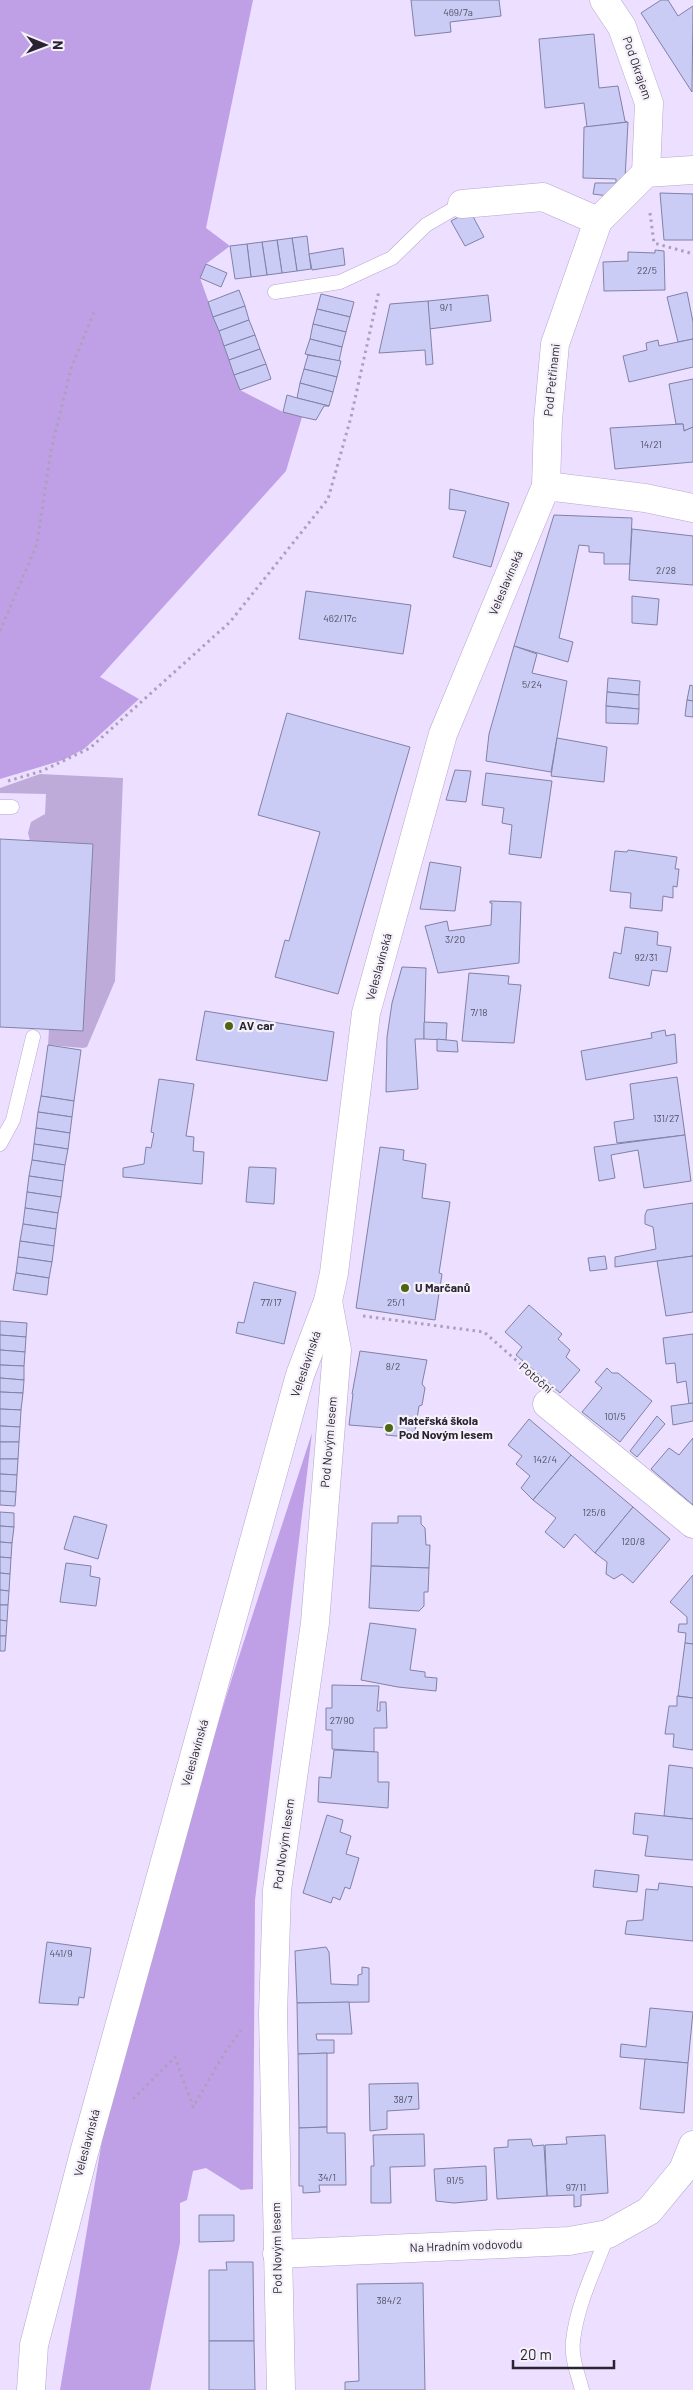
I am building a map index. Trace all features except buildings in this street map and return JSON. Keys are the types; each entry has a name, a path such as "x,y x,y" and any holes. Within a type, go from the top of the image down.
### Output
{"street":[{"name":"Pod Okrajem","path":"604,0 622,27 649,103 646,173"},
{"path":"646,173 693,170"},
{"name":"Pod Petřinami","path":"546,486 548,420 555,344 598,221 646,173"},
{"path":"462,204 542,196 598,221"},
{"path":"546,486 645,498 693,508"},
{"name":"Veleslavínská","path":"31,2390 34,2345 87,2143 300,1375 328,1301 334,1273 366,1013 443,734 546,486"},
{"name":"Pod Novým lesem","path":"281,2390 273,2014 277,1890 315,1623 337,1350 328,1301"},
{"name":"Potoční","path":"547,1404 693,1524"},
{"name":"Na Hradním vodovodu","path":"277,2254 569,2242 608,2234 649,2211 683,2170 693,2145"}],"lane":[{"path":"275,292 340,282 392,258 426,225 462,204"},
{"path":"0,1144 13,1120 34,1037"},
{"path":"582,2390 575,2365 573,2342 583,2300 608,2234"}],"path":[{"path":"646,173 654,243 690,252 693,255"},
{"path":"0,783 42,771 90,748 230,622 328,499 350,417 379,290 392,258"},
{"path":"0,631 37,544 50,450 71,369 94,312"},
{"name":"Potoční","path":"328,1301 361,1315 484,1332 557,1396 547,1404"},
{"path":"126,2106 175,2057 193,2107 224,2054 244,2025 273,2014"}],"shaded area":[{"path":"0,0 253,0 206,228 230,246 206,264 200,278 240,390 283,412 302,417 286,471 100,677 139,699 84,749 63,760 0,779"},
{"path":"40,774 123,778 115,981 87,1047 83,1048 48,1045 49,1029 83,1031 93,844 30,841 28,833 31,822 45,814 46,794 0,793 0,788"},
{"path":"312,1433 255,1900 253,2189 241,2190 206,2168 193,2171 187,2200 180,2203 180,2243 150,2390 60,2390 108,2105 172,1874 231,1681"}],"place":[{"name":"AV car","path":"229,1026"},
{"name":"U Marčanů","path":"405,1288"},
{"name":"Mateřská škola Pod Novým lesem","path":"389,1428"}]}
